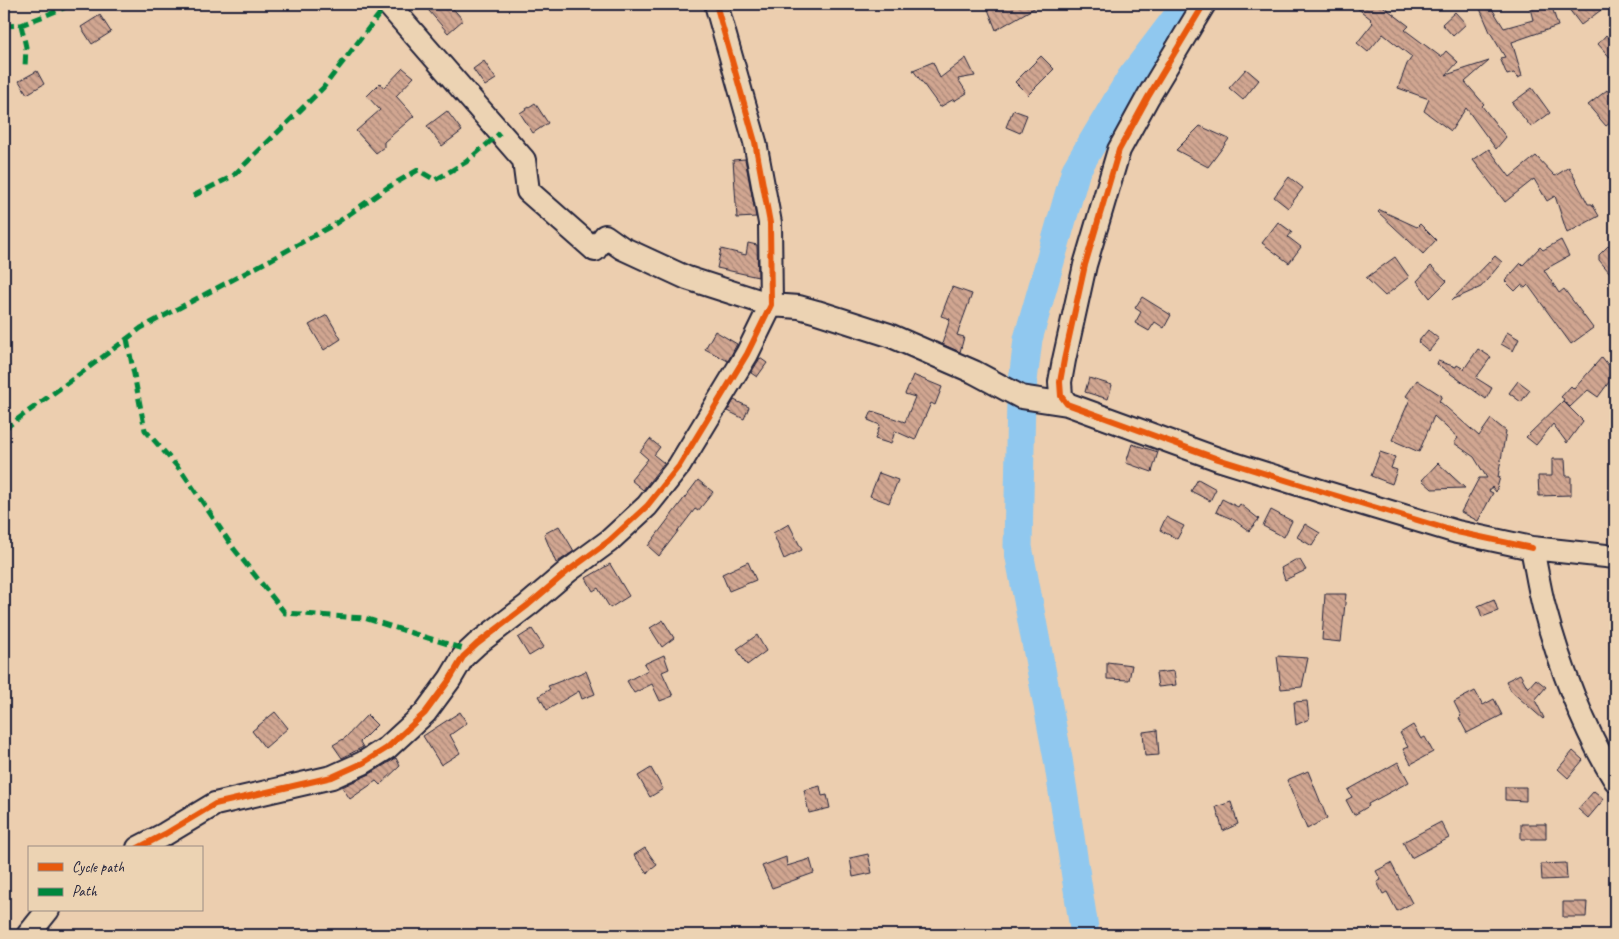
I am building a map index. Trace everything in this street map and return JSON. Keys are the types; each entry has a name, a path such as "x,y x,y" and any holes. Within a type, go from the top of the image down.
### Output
{"street":[{"path":"388,4 524,160 528,191 595,250 605,236 622,248 687,278 772,305 799,307 889,335 966,368 1021,397 1067,404 1218,459 1327,493 1457,532 1532,548 1615,557"},
{"path":"142,846 215,804 332,777 363,764 401,736 425,713 450,680 463,658 477,644 568,571 609,541 652,500 679,466 701,432 772,305 770,223 755,142 716,4"},
{"path":"1067,404 1061,396 1060,382 1064,360 1084,265 1119,150 1148,97 1204,4"},
{"path":"1532,548 1544,607 1563,666 1586,724 1615,780"},
{"path":"28,935 46,912"}],"building":[{"path":"423,4 449,4 463,20 448,33"},
{"path":"986,4 1041,4 996,30"},
{"path":"1352,4 1380,4 1409,26 1405,30 1441,57 1446,51 1458,62 1446,75 1489,61 1465,82 1484,104 1482,106 1506,137 1496,149 1466,108 1451,131 1424,111 1429,99 1398,88 1407,64 1412,57 1383,34 1368,52 1357,43 1373,23 1371,19"},
{"path":"1478,4 1489,4 1504,28 1533,20 1529,4 1551,4 1558,26 1512,42 1522,76 1518,78 1514,73 1507,75 1500,58 1505,57 1490,32"},
{"path":"1565,4 1609,4 1581,25"},
{"path":"1455,12 1466,24 1453,36 1442,24"},
{"path":"100,15 111,32 92,44 81,27"},
{"path":"1606,35 1615,45 1615,63 1598,44"},
{"path":"1041,56 1054,69 1028,95 1015,82"},
{"path":"966,58 975,76 958,79 967,93 940,107 913,70 933,62 940,78"},
{"path":"484,61 496,79 485,86 473,69"},
{"path":"403,68 414,77 396,96 414,116 384,142 384,147 376,153 356,131 380,110 367,96 380,83 384,88"},
{"path":"1246,69 1259,80 1243,100 1229,88"},
{"path":"37,71 44,84 27,94 19,81"},
{"path":"1532,88 1550,113 1531,127 1512,103"},
{"path":"1607,90 1615,100 1615,119 1606,126 1588,105"},
{"path":"535,103 548,123 533,133 520,113"},
{"path":"1013,110 1027,115 1020,133 1006,127"},
{"path":"447,111 462,131 442,146 427,126"},
{"path":"1200,126 1229,139 1208,167 1176,150"},
{"path":"1489,149 1510,177 1536,156 1555,176 1569,167 1588,204 1592,204 1599,216 1567,233 1555,196 1547,201 1534,179 1505,202 1473,160"},
{"path":"745,159 756,217 737,218 733,160"},
{"path":"1289,177 1303,188 1288,208 1274,197"},
{"path":"1380,210 1417,227 1420,224 1436,240 1423,254 1378,212"},
{"path":"1278,222 1292,232 1288,237 1301,247 1289,263 1262,243"},
{"path":"1615,239 1615,279 1599,260 1599,255"},
{"path":"1561,240 1569,256 1544,270 1559,293 1564,289 1593,328 1571,344 1528,285 1525,288 1521,285 1515,291 1505,281 1521,263 1523,265 1540,247 1543,250"},
{"path":"748,243 757,245 758,277 717,268 721,249 746,255"},
{"path":"1495,256 1502,262 1481,287 1452,300"},
{"path":"1395,257 1409,277 1385,296 1366,278"},
{"path":"1431,266 1447,281 1430,298 1417,281"},
{"path":"952,287 972,294 957,335 964,337 960,352 942,344 950,319 941,316"},
{"path":"1142,297 1171,315 1164,328 1155,322 1149,331 1135,323 1141,312 1135,308"},
{"path":"327,315 341,339 324,350 309,325"},
{"path":"1428,330 1439,339 1429,351 1418,342"},
{"path":"715,331 737,344 728,361 705,349"},
{"path":"1507,332 1519,339 1513,351 1501,344"},
{"path":"1478,349 1491,357 1476,378 1492,388 1486,399 1437,364 1438,361 1456,367 1457,365 1464,369"},
{"path":"1602,357 1615,374 1598,397 1588,390 1570,407 1561,397 1571,386 1574,389"},
{"path":"760,358 767,363 757,377 751,373"},
{"path":"913,375 942,387 935,405 931,403 915,440 895,431 891,444 875,439 880,425 868,420 872,411 905,422 915,397 905,394"},
{"path":"1089,378 1112,385 1108,399 1085,392"},
{"path":"1417,380 1442,396 1439,401 1479,436 1491,419 1506,431 1498,477 1500,477 1496,492 1492,487 1489,491 1493,493 1478,521 1461,512 1479,478 1487,478 1474,457 1454,443 1458,438 1434,416 1419,452 1392,440 1410,399 1406,396"},
{"path":"1518,381 1530,390 1521,402 1509,393"},
{"path":"734,400 749,407 744,419 728,411"},
{"path":"1563,401 1583,421 1567,443 1553,424 1536,445 1526,437"},
{"path":"650,439 660,447 654,455 664,463 643,490 631,480 648,459 640,452"},
{"path":"1132,444 1158,452 1152,472 1126,463"},
{"path":"1380,452 1395,457 1391,468 1397,470 1392,484 1371,476"},
{"path":"1552,459 1565,459 1566,476 1571,476 1571,495 1539,496 1538,476 1552,476"},
{"path":"1438,463 1465,488 1432,489 1422,480"},
{"path":"879,473 898,480 889,503 870,496"},
{"path":"1198,479 1216,489 1210,501 1191,491"},
{"path":"698,480 713,492 698,511 695,509 659,556 648,546"},
{"path":"1222,499 1238,507 1240,504 1259,519 1249,531 1234,520 1216,512"},
{"path":"1271,510 1292,521 1284,537 1263,526"},
{"path":"1166,517 1184,526 1177,539 1160,530"},
{"path":"789,524 802,550 784,559 773,533"},
{"path":"1305,524 1320,533 1312,546 1297,537"},
{"path":"559,526 574,551 556,563 544,534"},
{"path":"1295,560 1300,560 1306,570 1285,580 1281,568"},
{"path":"748,562 756,580 729,591 722,574"},
{"path":"610,564 629,596 610,608 598,588 593,591 586,578"},
{"path":"1325,594 1346,594 1341,642 1322,640"},
{"path":"1494,599 1498,611 1482,617 1478,606"},
{"path":"663,620 674,638 662,647 650,628"},
{"path":"532,629 544,647 529,656 518,638"},
{"path":"757,635 766,651 747,665 737,649"},
{"path":"664,655 669,669 662,672 673,696 660,701 652,684 634,693 627,681 648,670 644,664"},
{"path":"1277,656 1308,658 1302,687 1281,689"},
{"path":"1107,662 1132,665 1129,680 1107,679"},
{"path":"586,671 595,694 582,699 579,691 547,710 539,696 550,689 548,686"},
{"path":"1174,671 1176,685 1158,687 1156,673"},
{"path":"1520,674 1528,688 1536,679 1546,687 1535,700 1543,719 1511,691 1506,681"},
{"path":"1475,691 1483,705 1494,699 1502,715 1467,733 1459,718 1461,716 1454,702"},
{"path":"1307,701 1309,719 1296,725 1294,702"},
{"path":"275,712 288,728 265,748 252,731"},
{"path":"460,712 467,723 450,735 460,753 441,765 423,736"},
{"path":"367,715 377,725 360,742 363,747 342,758 333,745 345,738"},
{"path":"1413,725 1421,739 1425,737 1433,752 1411,764 1403,749 1408,747 1400,733"},
{"path":"1157,730 1159,755 1145,756 1143,732"},
{"path":"1573,751 1583,760 1568,778 1558,769"},
{"path":"396,758 400,766 380,785 376,781 350,799 342,787 370,774"},
{"path":"1398,762 1409,782 1368,804 1369,806 1354,815 1346,800 1352,797 1348,790"},
{"path":"651,768 663,789 650,797 638,776"},
{"path":"1308,771 1327,818 1307,829 1287,780"},
{"path":"820,786 822,796 827,795 830,808 809,813 804,790"},
{"path":"1505,787 1526,787 1526,801 1505,800"},
{"path":"1594,791 1604,799 1588,818 1578,809"},
{"path":"1231,802 1238,824 1223,831 1216,807"},
{"path":"1441,822 1449,838 1411,858 1403,842"},
{"path":"1521,824 1546,824 1546,839 1521,839"},
{"path":"645,848 657,865 647,873 634,855"},
{"path":"868,854 872,873 853,877 850,858"},
{"path":"786,857 787,866 810,859 814,873 772,888 762,866"},
{"path":"1391,863 1412,903 1397,911 1387,892 1383,894 1377,882 1381,880 1376,871"},
{"path":"1566,863 1567,879 1542,880 1541,864"},
{"path":"1563,902 1587,902 1586,917 1563,917"}],"waterway":[{"path":"1085,935 1058,759 1018,547 1021,397 1028,339 1076,170 1131,78 1187,4"}],"marked path":[{"path":"4,26 21,25 70,4"},
{"path":"193,196 233,176 323,88 387,4"},
{"path":"21,25 26,47 25,67"},
{"path":"4,429 141,328 335,224 387,188 418,170 435,180 466,162 500,133"},
{"path":"127,339 145,430 183,473 234,549 285,613 364,618 470,651"}],"cycle path":[{"path":"142,846 215,804 332,777 363,763 387,748 425,713 450,679 463,657 568,571 609,541 647,506 679,466 747,354 771,305 770,223 755,142 716,4"},
{"path":"1204,4 1148,97 1119,150 1085,265 1064,360 1060,382 1061,396 1067,404 1218,459 1457,532 1532,548"}]}
